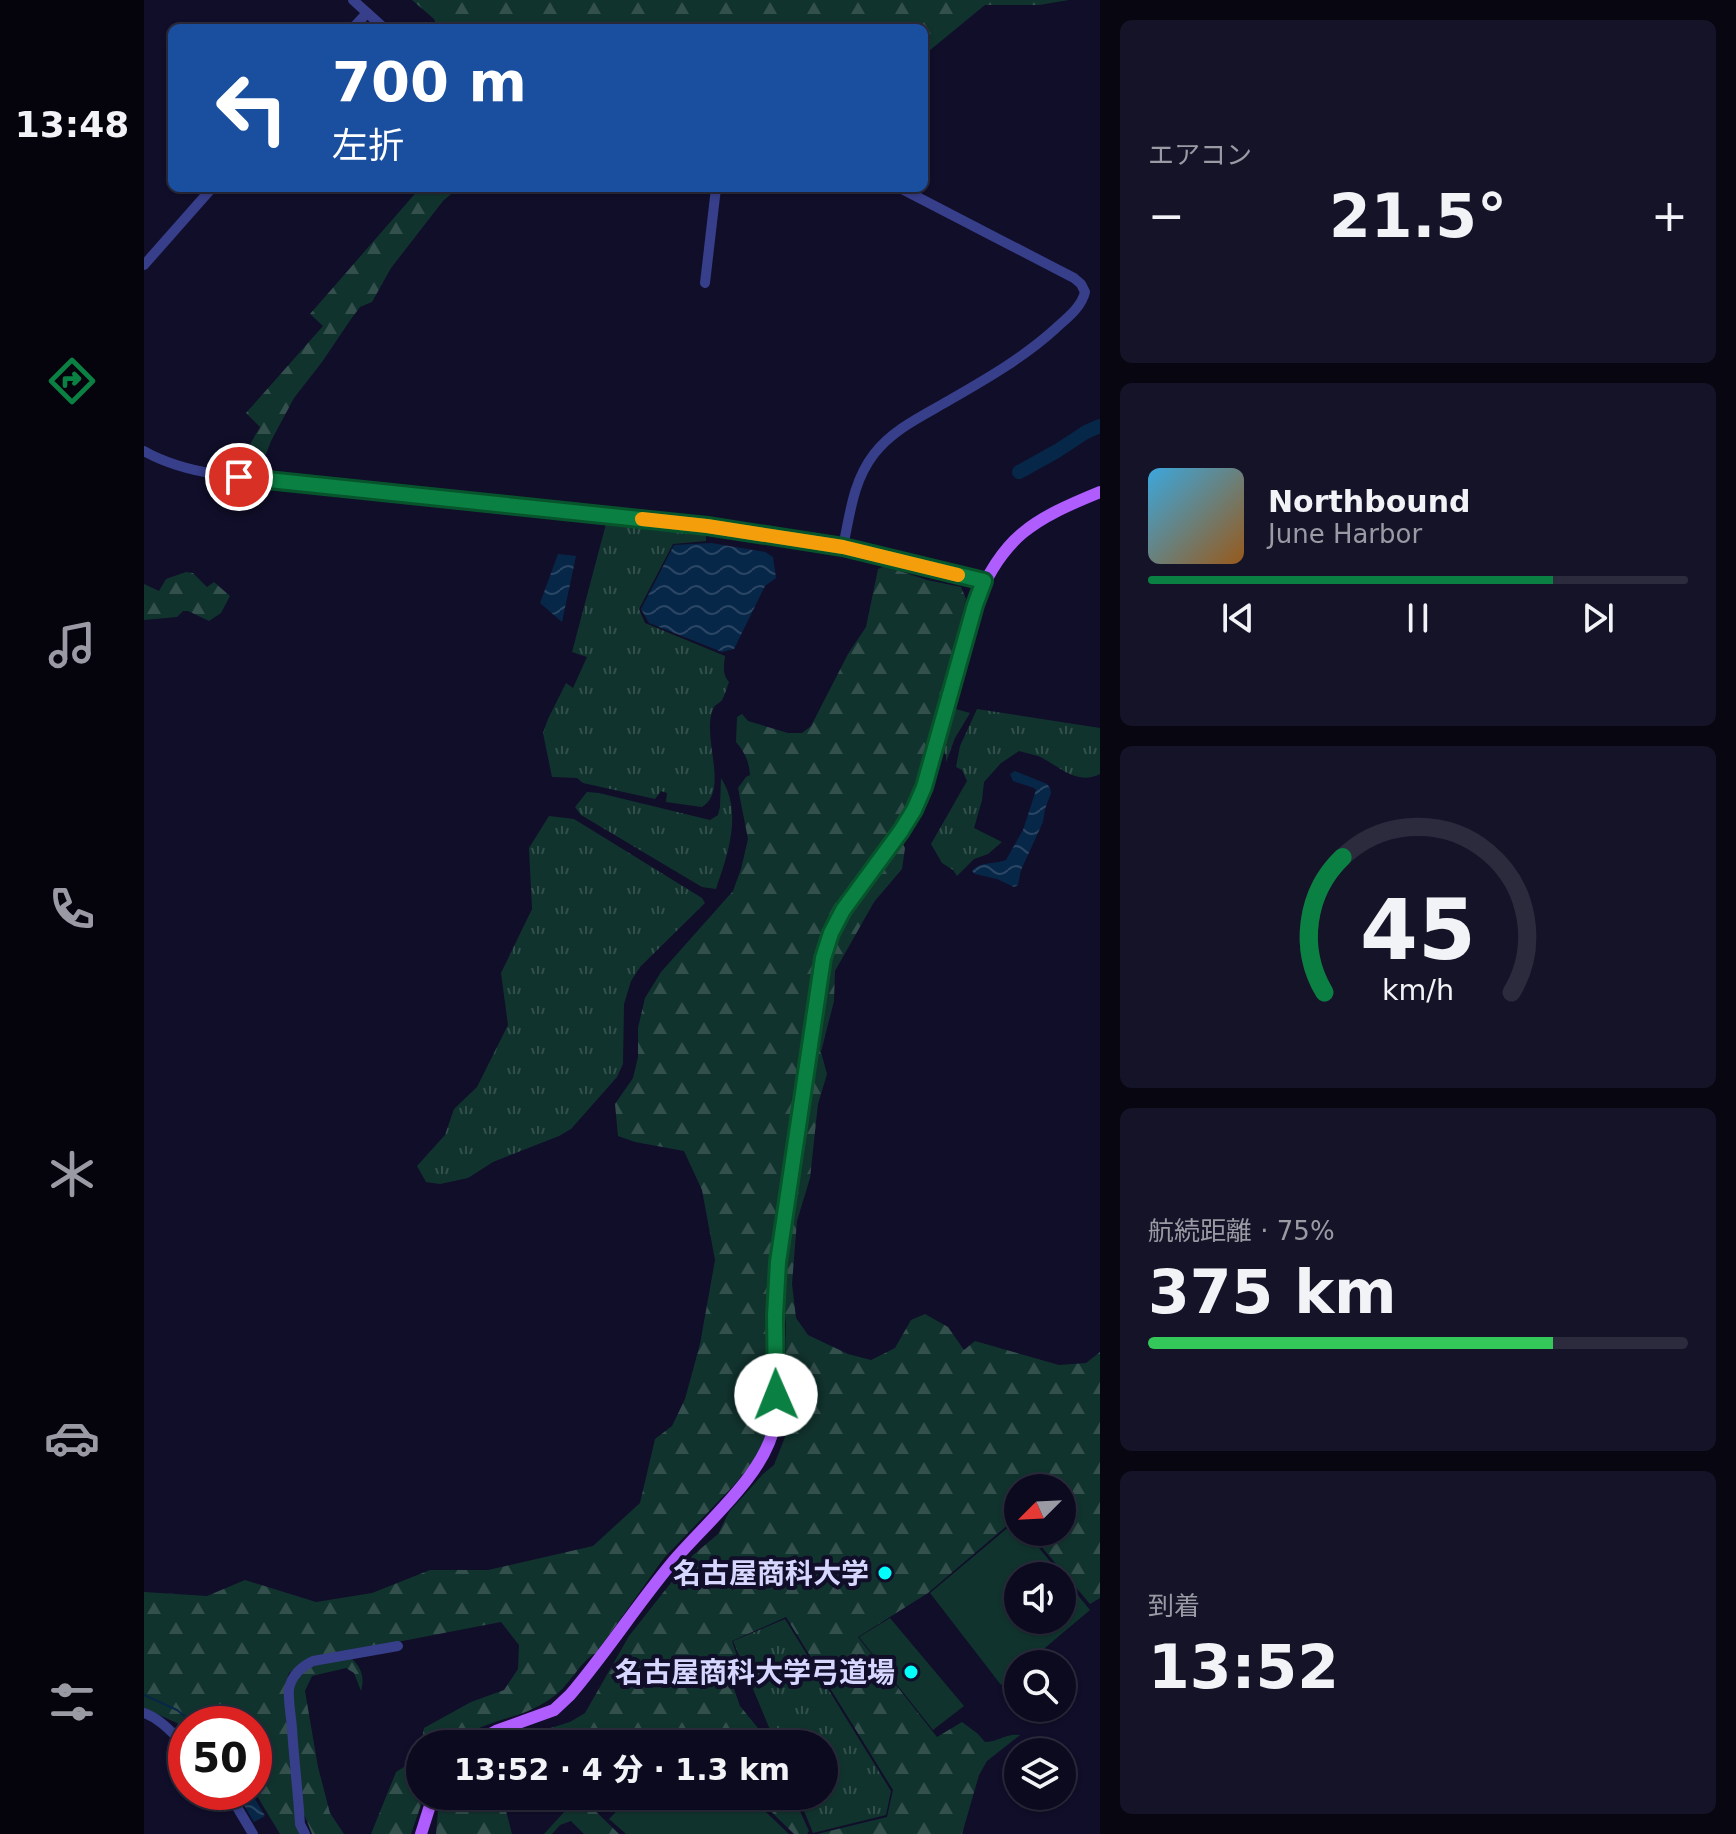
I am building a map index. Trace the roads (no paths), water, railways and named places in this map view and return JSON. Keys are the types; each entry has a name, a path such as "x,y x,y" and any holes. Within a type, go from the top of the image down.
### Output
{"main road":[{"path":"499,1730 554,1710 570,1695 672,1562 764,1456 773,1437 778,1262 823,958 831,933 843,910 901,831 924,787 984,581 1006,549 1026,529 1061,508 1100,492"},
{"path":"421,1834 429,1810"}],"street":[{"path":"353,0 379,24"},
{"path":"357,24 367,13"},
{"path":"144,265 208,192"},
{"path":"705,283 716,192"},
{"path":"843,547 855,489 875,452 903,428 998,372 1032,348 1079,305 1085,292 1074,278 908,192"},
{"path":"144,451 182,468 216,474 707,526 843,547 984,581"},
{"path":"305,1834 300,1824 293,1751 289,1701 292,1680 305,1664 313,1661 398,1646"},
{"path":"144,1713 168,1728"},
{"path":"239,1810 253,1834"}],"water":[{"path":"711,543 765,552 773,557 776,578 765,586 734,649 722,652 649,623 641,609 674,545"},
{"path":"558,554 576,556 562,622 540,603"},
{"path":"1015,771 1047,784 1051,793 1043,822 1021,870 1018,885 1014,887 972,871 1006,860 1023,830 1036,790 1013,781 1010,774"},
{"path":"247,1810 262,1810 265,1816 254,1822"}],"waterway":[{"path":"1019,472 1100,426"},
{"path":"144,1695 168,1706"}],"place":[{"name":"名古屋商科大学","path":"885,1573"},
{"name":"名古屋商科大学弓道場","path":"911,1672"}]}
